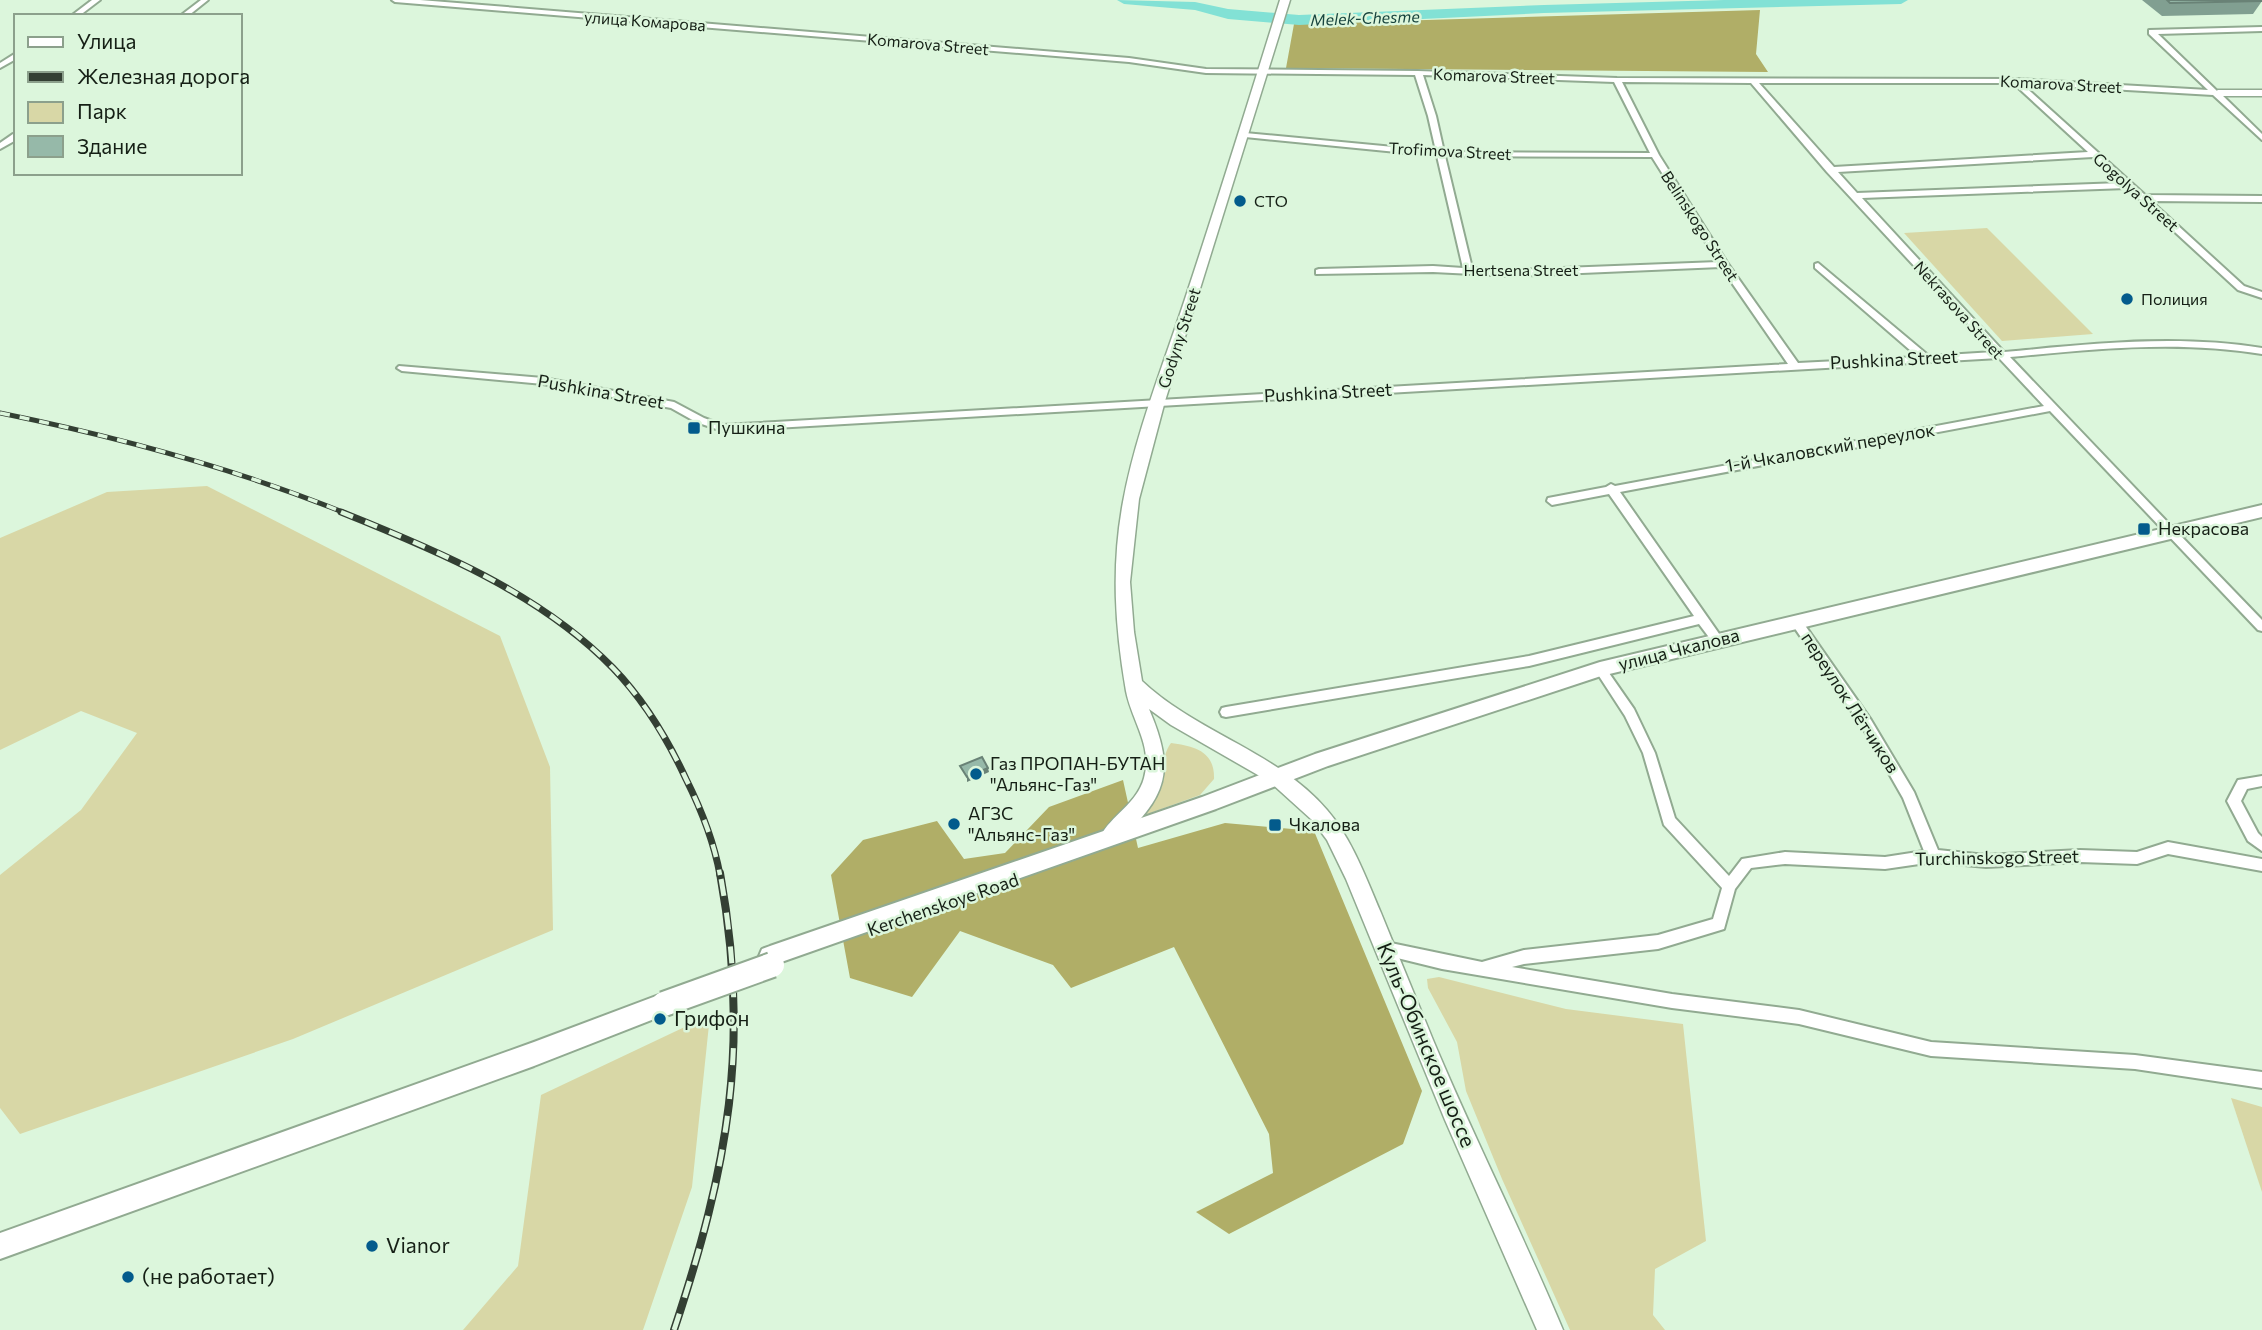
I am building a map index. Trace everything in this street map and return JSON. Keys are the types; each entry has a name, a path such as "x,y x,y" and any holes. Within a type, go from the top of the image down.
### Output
{"main road":[{"name":"Godyny Street","path":"1112,841 1143,803 1150,790 1155,770 1153,741 1141,712 1134,684 1124,617 1124,543 1134,488 1157,403 1245,135 1285,0"},
{"name":"улица Чкалова","path":"2173,536 2262,511"},
{"name":"улица Чкалова","path":"1112,841 1603,673 1798,624 2173,536 2262,518"},
{"path":"1134,684 1152,704 1172,718 1281,781"},
{"name":"Куль-Обинское шоссе","path":"1281,781 1316,810 1336,837 1386,949 1439,1081 1550,1330"},
{"name":"Kerchenskoye Road","path":"158,1183 534,1054 664,999 1112,841"},
{"path":"0,1234 158,1183"},
{"path":"0,1246 158,1183"}],"street":[{"path":"77,14 97,0"},
{"path":"186,14 205,0"},
{"name":"Komarova Street","path":"395,0 1129,60 1206,71 1418,73 1617,80 2015,81 2218,93 2262,93"},
{"path":"2262,29 2152,32 2262,138"},
{"path":"1418,73 1432,116 1468,271"},
{"name":"Belinskogo Street","path":"1617,80 1655,155 1724,264 1794,366"},
{"name":"Nekrasova Street","path":"1754,81 1830,170 1999,355 2262,627"},
{"name":"Gogolya Street","path":"2015,81 2241,288 2262,295"},
{"name":"Trofimova Street","path":"1245,135 1440,154 1655,155"},
{"path":"1830,170 2094,154"},
{"path":"1856,196 2130,185"},
{"path":"2145,198 2262,199"},
{"name":"Hertsena Street","path":"1319,272 1433,269 1512,273 1724,264"},
{"path":"1818,265 1925,359"},
{"name":"Pushkina Street","path":"402,368 543,381 674,405 700,420 722,428 1999,355 2104,346 2198,343 2262,351"},
{"name":"1-й Чкаловский переулок","path":"1552,501 2050,408"},
{"path":"1611,488 1720,644"},
{"path":"1226,712 1530,661 1700,619"},
{"name":"переулок Лётчиков","path":"1798,624 1867,724 1909,796 1933,856"},
{"path":"1481,968 1524,957 1658,942 1720,924 1729,886 1669,821 1649,753 1630,713 1603,673"},
{"path":"2262,781 2243,784 2234,801 2253,837 2262,845"},
{"name":"Turchinskogo Street","path":"1729,886 1747,863 1785,858 1885,863 1933,856 1986,861 2080,856 2137,858 2168,848 2262,864"},
{"path":"1386,949 1672,1001 1799,1017 1931,1049 2135,1062 2262,1080"}],"green space":[{"path":"1987,228 2093,334 2002,341 1904,233"},
{"path":"207,486 500,636 550,767 553,930 293,1039 20,1134 0,1108 0,875 81,810 137,733 81,711 0,750 0,538 107,492"},
{"path":"1171,743 1195,748 1207,756 1214,779 1200,795 1142,816 1162,787 1165,758"},
{"path":"1439,977 1566,1009 1683,1024 1706,1241 1655,1269 1653,1315 1665,1330 1570,1330 1502,1179 1466,1091 1457,1042 1428,988 1427,979"},
{"path":"710,1015 692,1187 643,1330 463,1330 518,1266 541,1095"},
{"path":"2231,1098 2262,1107 2262,1192"}],"shaded area":[{"path":"1760,10 1756,54 1768,72 1286,68 1294,24"},
{"path":"1123,780 1138,848 1225,823 1314,831 1422,1091 1403,1144 1229,1234 1196,1212 1273,1173 1269,1134 1174,947 1071,988 1053,965 960,931 912,997 850,978 831,875 863,840 937,821 964,859 1005,853 1049,807"}],"building":[{"path":"2167,0 2261,0 2262,1 2170,3"},
{"path":"982,757 988,768 967,777 960,766"}],"waterway":[{"name":"Melek-Chesme","path":"1124,0 1195,6 1228,14 1299,20 1544,9 1901,0"}],"railway":[{"path":"0,413 175,455 261,482 345,513"},
{"path":"341,512 450,558 520,596 553,617 613,668 645,706 679,764 706,826 720,875"},
{"path":"674,1330 708,1214 729,1104 733,993 729,935 720,873"}],"place":[{"name":"СТО","path":"1240,201"},
{"name":"Полиция","path":"2127,299"},
{"name":"Пушкина","path":"694,428"},
{"name":"Некрасова","path":"2144,529"},
{"name":"Газ ПРОПАН-БУТАН \"Альянс-Газ\"","path":"976,774"},
{"name":"АГЗС \"Альянс-Газ\"","path":"954,824"},
{"name":"Чкалова","path":"1275,825"},
{"name":"Грифон","path":"660,1019"},
{"name":"Vianor","path":"372,1246"},
{"name":"(не работает)","path":"128,1277"}]}
